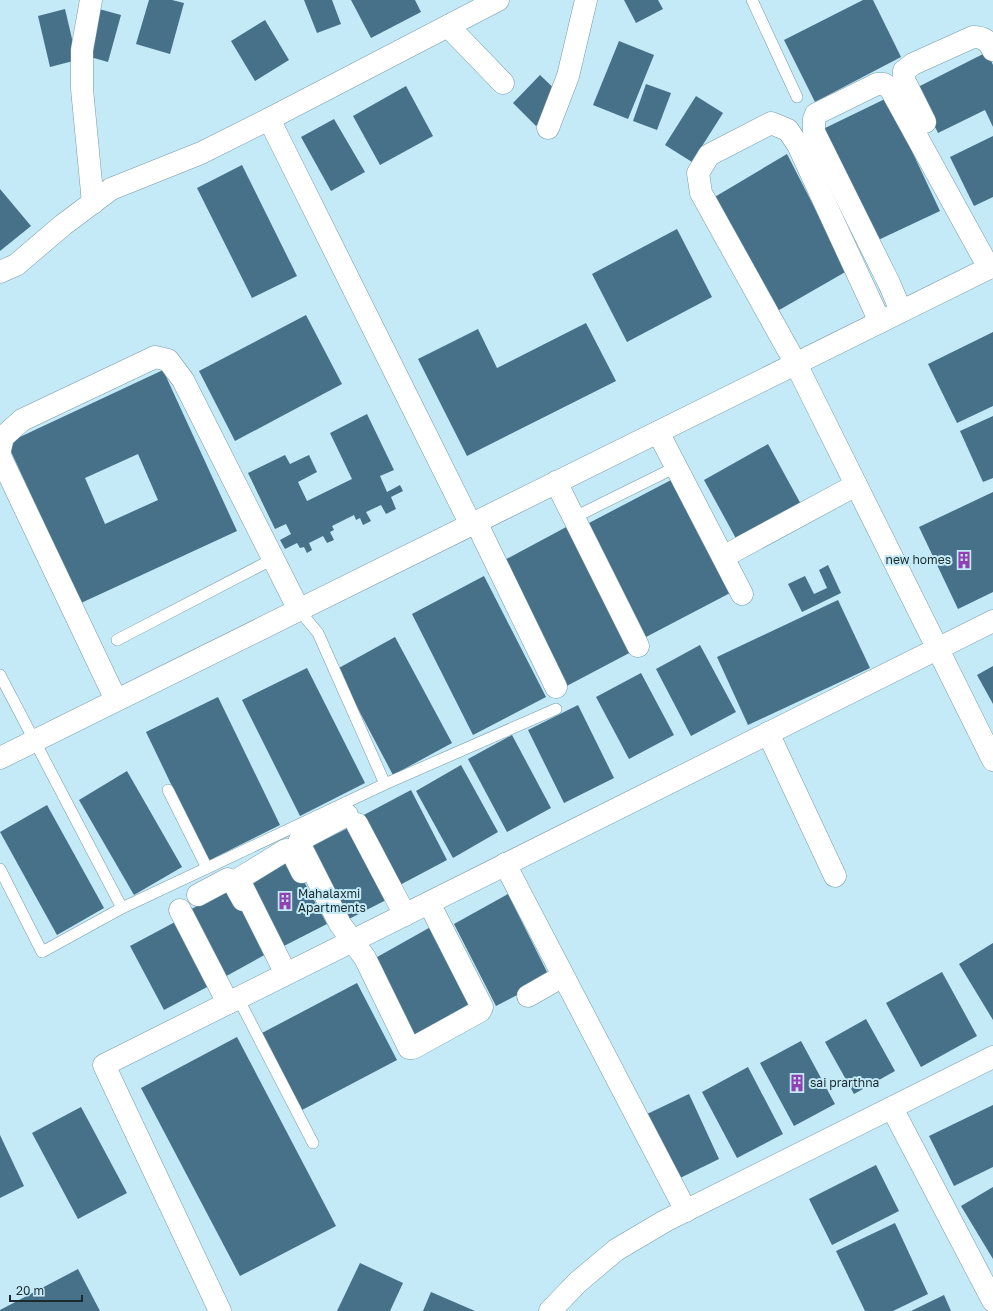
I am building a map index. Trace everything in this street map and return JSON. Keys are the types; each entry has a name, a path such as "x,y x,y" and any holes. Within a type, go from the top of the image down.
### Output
{"street":[{"path":"91,0 82,50 82,88 92,203"},
{"path":"0,272 16,265 63,225 111,189 201,153 498,0"},
{"path":"548,128 568,76 586,0"},
{"path":"448,26 503,84"},
{"path":"992,264 904,80 904,71 914,64 973,37 982,37 990,44 993,50"},
{"path":"901,312 889,283 814,132 814,119 816,114 877,84 884,84 890,88 992,264"},
{"path":"269,119 556,687"},
{"path":"880,322 798,145 788,130 771,123 708,155 698,173 701,193 796,364 993,760"},
{"path":"0,758 901,312 992,264"},
{"path":"0,450 3,438 22,420 155,357 168,360 183,380 299,610"},
{"path":"665,429 734,551 748,592 676,467 665,429"},
{"path":"0,456 116,700"},
{"path":"560,480 581,514 640,641 560,480"},
{"path":"734,551 856,485"},
{"path":"220,1311 104,1065 993,621"},
{"path":"768,733 834,876"},
{"path":"347,944 340,924 299,843 300,840 352,820 406,914"},
{"path":"284,975 240,882 242,877 286,850 291,850 347,944 365,958 409,1048 413,1048 480,1011 482,1007 433,900"},
{"path":"505,864 686,1211"},
{"path":"198,895 228,879 233,882 284,975"},
{"path":"433,900 448,918 491,1010"},
{"path":"180,910 233,1000"},
{"path":"528,996 563,976"},
{"path":"550,1311 578,1282 616,1250 686,1211 993,1057"},
{"path":"892,1108 993,1301"}],"lane":[{"path":"752,0 796,97"},
{"path":"581,514 676,467"},
{"path":"117,640 273,560"},
{"path":"299,610 318,633 385,784"},
{"path":"0,675 122,908"},
{"path":"0,869 42,952 122,908 385,784 556,709"},
{"path":"168,790 207,868"},
{"path":"233,1000 313,1143"}],"building":[{"path":"149,0 172,0 184,3 170,54 136,44"},
{"path":"304,0 332,0 341,24 317,33"},
{"path":"351,0 415,0 421,12 371,38"},
{"path":"624,0 658,0 663,9 636,23"},
{"path":"863,0 873,0 901,57 815,102 784,40"},
{"path":"65,9 77,60 50,67 38,16"},
{"path":"99,9 121,15 108,62 87,56"},
{"path":"265,20 289,60 255,81 231,41"},
{"path":"619,41 654,55 628,119 593,105"},
{"path":"987,52 993,65 993,127 985,110 938,133 916,88"},
{"path":"540,75 564,98 536,126 513,103"},
{"path":"646,84 671,93 657,130 633,121"},
{"path":"406,86 433,136 380,165 353,116"},
{"path":"696,96 723,113 692,162 665,145"},
{"path":"887,98 940,211 874,242 821,130"},
{"path":"334,119 365,172 331,191 301,137"},
{"path":"993,136 993,197 974,206 950,157"},
{"path":"787,154 847,271 774,313 713,198"},
{"path":"242,165 297,276 252,298 197,188"},
{"path":"0,189 31,226 0,251"},
{"path":"677,229 712,297 627,342 592,274"},
{"path":"306,315 342,384 235,441 199,371"},
{"path":"586,323 616,381 467,456 418,359 478,329 497,368"},
{"path":"993,332 993,406 957,423 928,364"},
{"path":"163,370 237,531 81,603 7,443","holes":["138,454 158,500 105,524 85,478"]},
{"path":"367,414 394,470 380,476 387,492 400,485 403,491 391,497 396,509 386,514 381,505 366,512 371,521 363,525 360,518 356,520 354,515 332,526 334,530 330,532 334,540 327,543 323,536 309,543 312,550 307,553 304,547 300,548 297,543 285,549 280,540 291,534 286,524 275,529 248,473 285,455 290,464 309,455 317,472 298,482 307,501 352,479 330,433"},
{"path":"993,416 993,478 983,482 960,431"},
{"path":"768,444 803,508 739,544 704,480"},
{"path":"673,479 732,592 646,637 589,523"},
{"name":"new homes","path":"993,492 993,592 958,609 919,527"},
{"path":"570,525 635,650 561,689 499,563"},
{"path":"828,565 841,593 802,612 788,584 805,576 814,594 827,588 819,570"},
{"path":"484,576 546,697 473,735 412,614"},
{"path":"838,600 870,668 748,725 717,657"},
{"path":"395,637 452,743 393,775 337,669"},
{"path":"700,645 736,712 691,736 656,669"},
{"path":"993,666 993,704 977,675"},
{"path":"307,668 365,783 300,816 242,700"},
{"path":"641,673 674,735 629,759 596,697"},
{"path":"218,697 280,825 208,861 146,732"},
{"path":"578,705 614,778 564,803 528,730"},
{"path":"512,735 551,808 507,832 468,759"},
{"path":"461,765 498,832 453,858 416,791"},
{"path":"127,771 182,867 134,895 79,800"},
{"path":"411,790 447,860 396,887 360,817"},
{"path":"47,805 104,908 57,935 0,832"},
{"path":"356,824 392,897 343,922 306,849"},
{"name":"Mahalaxmi Apartments","path":"289,854 327,924 280,948 243,879"},
{"path":"232,887 268,953 221,979 186,912"},
{"path":"508,894 550,978 496,1006 454,924"},
{"path":"175,922 209,986 164,1010 130,946"},
{"path":"436,924 479,1008 411,1044 370,961"},
{"path":"993,943 993,1020 959,964"},
{"path":"942,972 977,1036 921,1067 886,1003"},
{"path":"357,983 397,1060 302,1110 262,1033"},
{"path":"866,1019 895,1071 854,1094 825,1042"},
{"path":"237,1037 336,1226 240,1276 141,1088"},
{"name":"sai prarthna","path":"801,1041 835,1104 794,1126 760,1063"},
{"path":"748,1067 783,1134 737,1158 702,1092"},
{"path":"689,1094 719,1159 676,1180 645,1115"},
{"path":"993,1105 993,1167 954,1186 929,1136"},
{"path":"81,1107 127,1193 78,1219 32,1133"},
{"path":"0,1135 24,1186 0,1198"},
{"path":"876,1165 899,1211 832,1245 809,1199"},
{"path":"993,1187 993,1259 961,1206"},
{"path":"895,1223 928,1294 893,1311 865,1311 836,1251"},
{"path":"360,1263 403,1283 390,1311 337,1311"},
{"path":"78,1269 100,1311 0,1311 0,1310"},
{"path":"431,1292 475,1311 423,1311"},
{"path":"944,1295 951,1311 911,1311"}],"place":[{"name":"new homes","path":"964,560"},
{"name":"Mahalaxmi Apartments","path":"285,901"},
{"name":"sai prarthna","path":"797,1083"}]}
